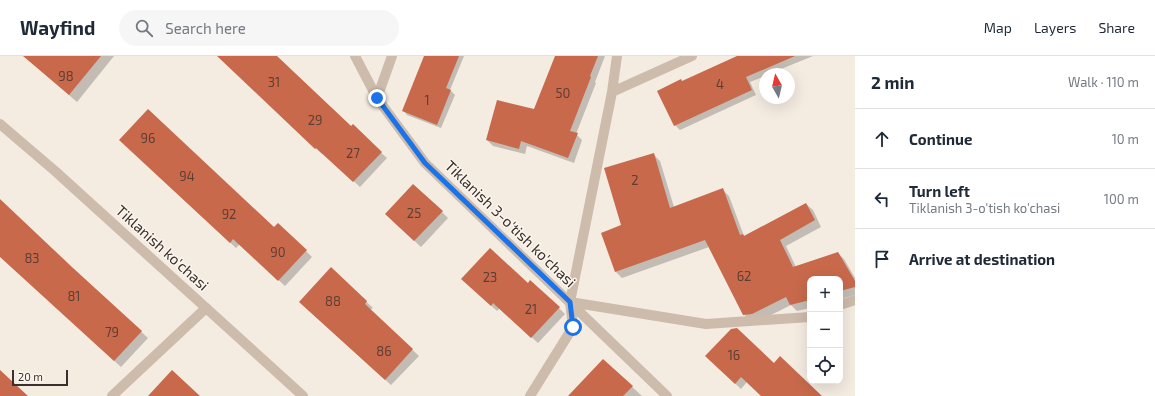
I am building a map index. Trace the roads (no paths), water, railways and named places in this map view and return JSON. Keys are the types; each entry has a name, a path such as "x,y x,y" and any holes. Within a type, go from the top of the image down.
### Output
{"street":[{"name":"Tiklanish 3-o'tish ko'chasi","path":"356,56 377,98 425,163 667,396"},
{"path":"377,98 392,56"},
{"path":"530,396 573,327 570,302 612,92 617,56"},
{"path":"612,92 692,56"},
{"name":"Tiklanish ko'chasi","path":"0,124 60,176 303,396"},
{"path":"843,304 855,300"},
{"path":"570,302 706,324 807,317"},
{"path":"112,396 206,308"}]}
